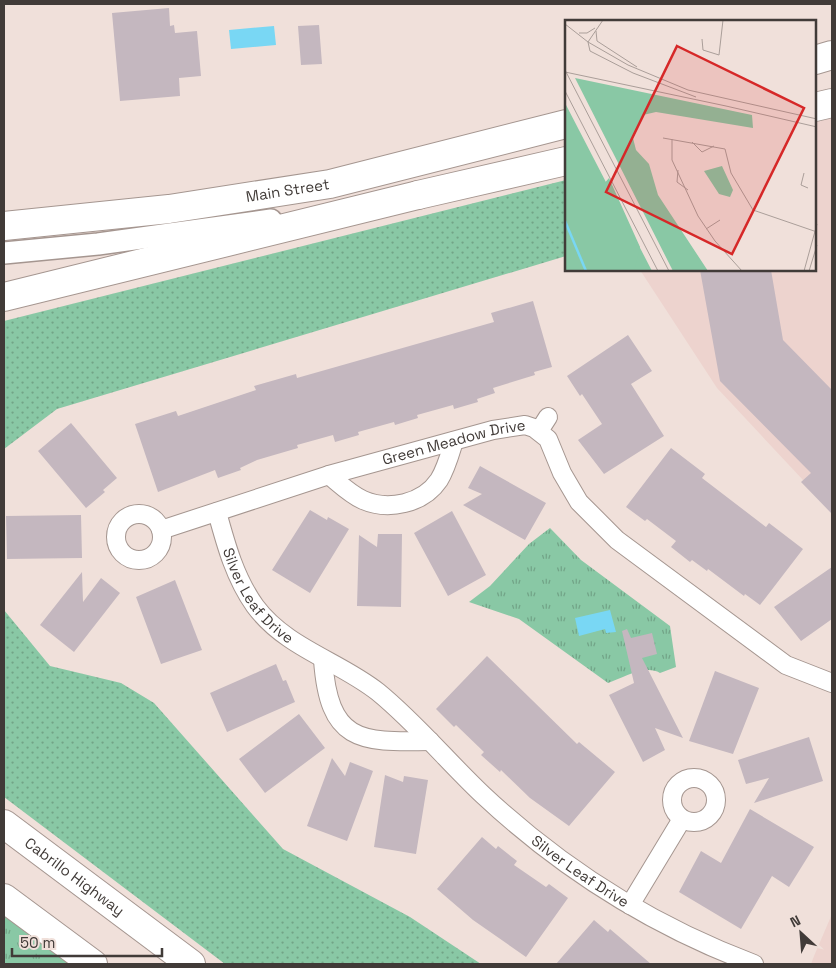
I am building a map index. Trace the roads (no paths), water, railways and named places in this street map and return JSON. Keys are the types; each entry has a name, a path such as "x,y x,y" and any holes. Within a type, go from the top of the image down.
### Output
{"main road":[{"path":"816,60 832,56"},
{"path":"816,107 832,103"},
{"name":"Main Street","path":"4,226 169,209 330,184 565,124"},
{"name":"Main Street","path":"418,195 565,161"},
{"path":"4,297 418,195"},
{"name":"Cabrillo Highway","path":"4,824 191,964"},
{"path":"4,898 93,964"}],"street":[{"name":"Main Street","path":"4,253 156,236 281,218 418,195"},
{"name":"Green Meadow Drive","path":"161,530 329,475 516,424 544,424 548,439 570,489 602,528 715,615 786,665 832,683"},
{"path":"329,475 352,494 364,500 391,505 405,504 424,495 438,481 454,441"},
{"name":"Silver Leaf Drive","path":"216,512 234,567 256,607 282,634 378,692 482,794 522,830 598,886 630,906 708,946 754,964"},
{"path":"323,660 325,687 332,709 351,732 373,741 430,741"},
{"path":"630,906 682,819"}],"water":[{"path":"274,26 276,45 231,49 229,30"},
{"path":"610,610 616,632 606,633 605,629 579,636 575,618"}]}
